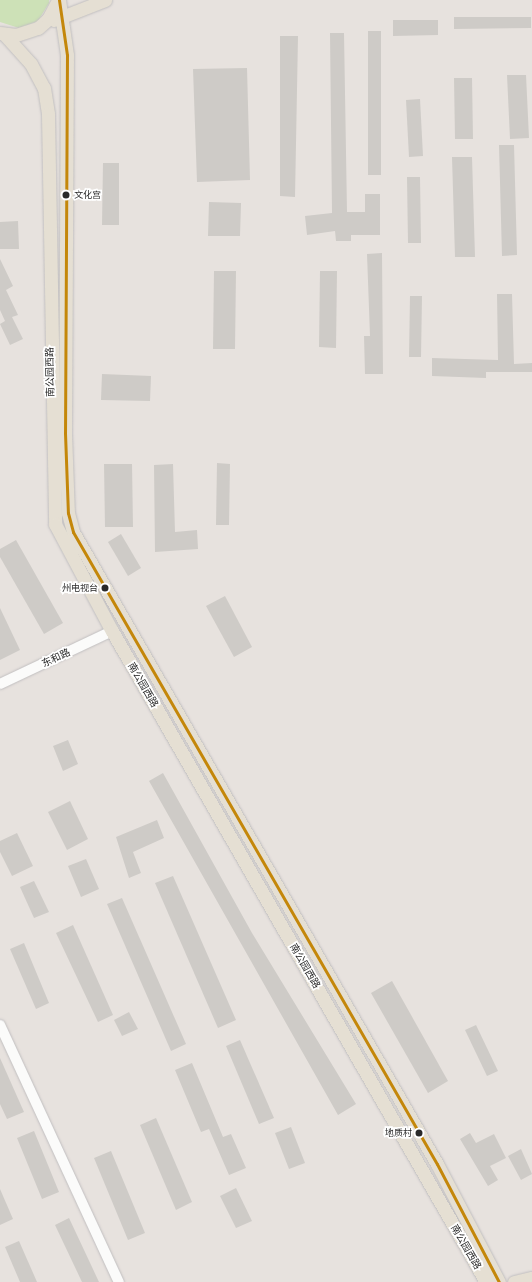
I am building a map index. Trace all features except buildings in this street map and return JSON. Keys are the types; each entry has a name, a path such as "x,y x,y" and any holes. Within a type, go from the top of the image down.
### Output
{"main road":[{"path":"2,33 28,33 38,28 59,4 105,0"},
{"name":"南公园西路","path":"59,4 67,55 65,433 68,513 73,532 437,1164 499,1282"},
{"name":"南公园西路","path":"2,33 31,64 44,88 48,114 55,524 112,631 486,1282"},
{"path":"514,1282 532,1278"}],"street":[{"name":"东和路","path":"0,684 112,631"},
{"path":"0,1025 119,1282"}],"green space":[{"path":"0,0 49,0 49,3 38,21 19,28 0,22"}],"transit line":[{"path":"59,0 67,55 65,433 68,513 73,532 437,1164 499,1282"}],"place":[{"name":"文化宫","path":"66,195"},
{"name":"州电视台","path":"105,588"},
{"name":"地质村","path":"419,1133"}]}
